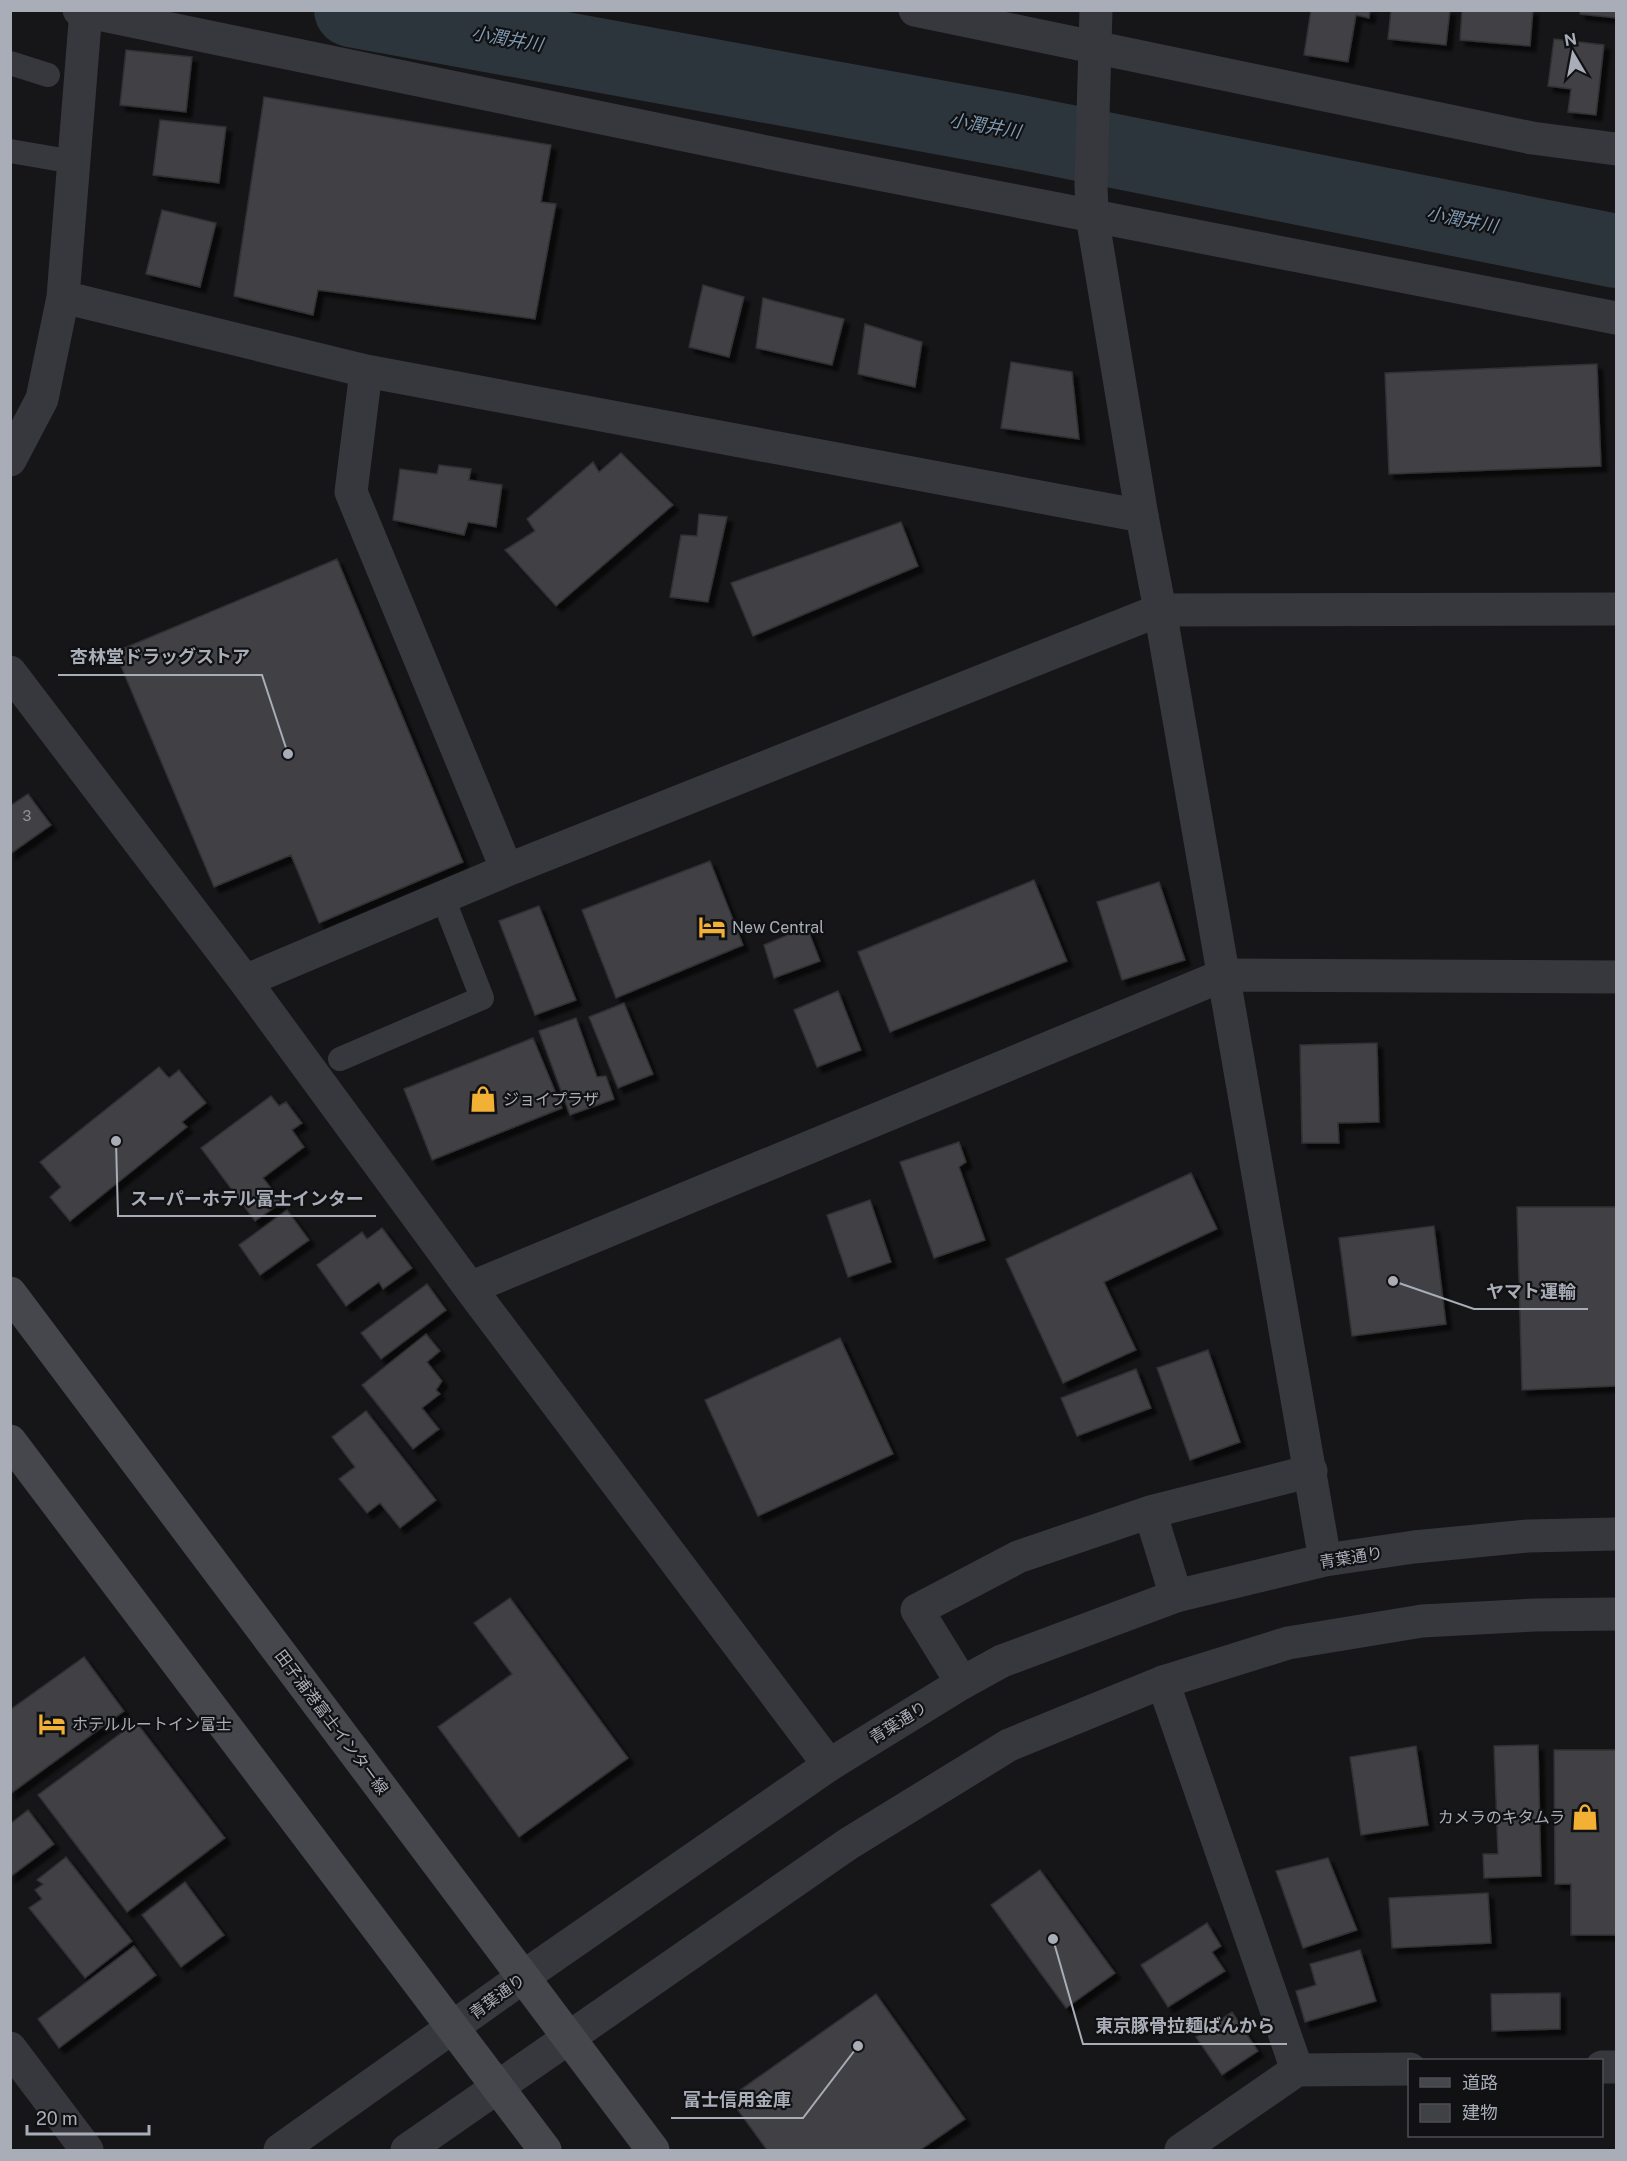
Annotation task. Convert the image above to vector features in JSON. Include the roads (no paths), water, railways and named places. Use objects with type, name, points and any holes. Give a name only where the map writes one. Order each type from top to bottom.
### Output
[{"type":"main road","name":"田子浦港富士インター線","points":[[10,1293],[653,2151]]},
{"type":"main road","points":[[10,1441],[545,2151]]},
{"type":"street","points":[[915,10],[1532,138],[1617,149]]},
{"type":"street","points":[[1096,10],[1092,216],[1142,516],[1325,1560]]},
{"type":"street","points":[[10,460],[42,399],[63,297],[83,11],[786,156],[1617,318]]},
{"type":"street","points":[[63,297],[366,371],[1142,516]]},
{"type":"street","points":[[366,371],[351,492],[507,870]]},
{"type":"street","points":[[244,981],[507,870],[1160,610],[1617,609]]},
{"type":"street","points":[[10,672],[244,981],[470,1288],[829,1765]]},
{"type":"street","points":[[470,1288],[1224,975],[1617,977]]},
{"type":"street","points":[[962,1683],[917,1610],[1018,1557],[1150,1512],[1311,1471]]},
{"type":"street","points":[[1150,1512],[1176,1596]]},
{"type":"street","name":"青葉通り","points":[[280,2151],[523,1977],[829,1765],[1002,1661],[1176,1596],[1325,1560],[1414,1547],[1528,1536],[1617,1534]]},
{"type":"street","points":[[407,2151],[848,1844],[1009,1745],[1163,1682],[1288,1643],[1422,1621],[1535,1615],[1617,1614]]},
{"type":"street","points":[[1163,1682],[1297,2070]]},
{"type":"street","points":[[10,2048],[87,2151]]},
{"type":"street","points":[[1180,2151],[1297,2070],[1408,2069]]},
{"type":"lane","points":[[10,63],[48,75]]},
{"type":"lane","points":[[10,152],[74,162]]},
{"type":"lane","points":[[340,1059],[482,998],[443,898]]},
{"type":"waterway","name":"小潤井川","points":[[351,10],[1014,131],[1616,251]]},
{"type":"place","name":"杏林堂ドラッグストア","points":[[288,754]]},
{"type":"place","name":"New Central","points":[[712,927]]},
{"type":"place","name":"ジョイプラザ","points":[[483,1099]]},
{"type":"place","name":"スーパーホテル富士インター","points":[[116,1141]]},
{"type":"place","name":"ヤマト運輸","points":[[1393,1281]]},
{"type":"place","name":"ホテルルートイン富士","points":[[52,1724]]},
{"type":"place","name":"カメラのキタムラ","points":[[1585,1817]]},
{"type":"place","name":"東京豚骨拉麺ばんから","points":[[1053,1939]]},
{"type":"place","name":"富士信用金庫","points":[[858,2046]]}]
